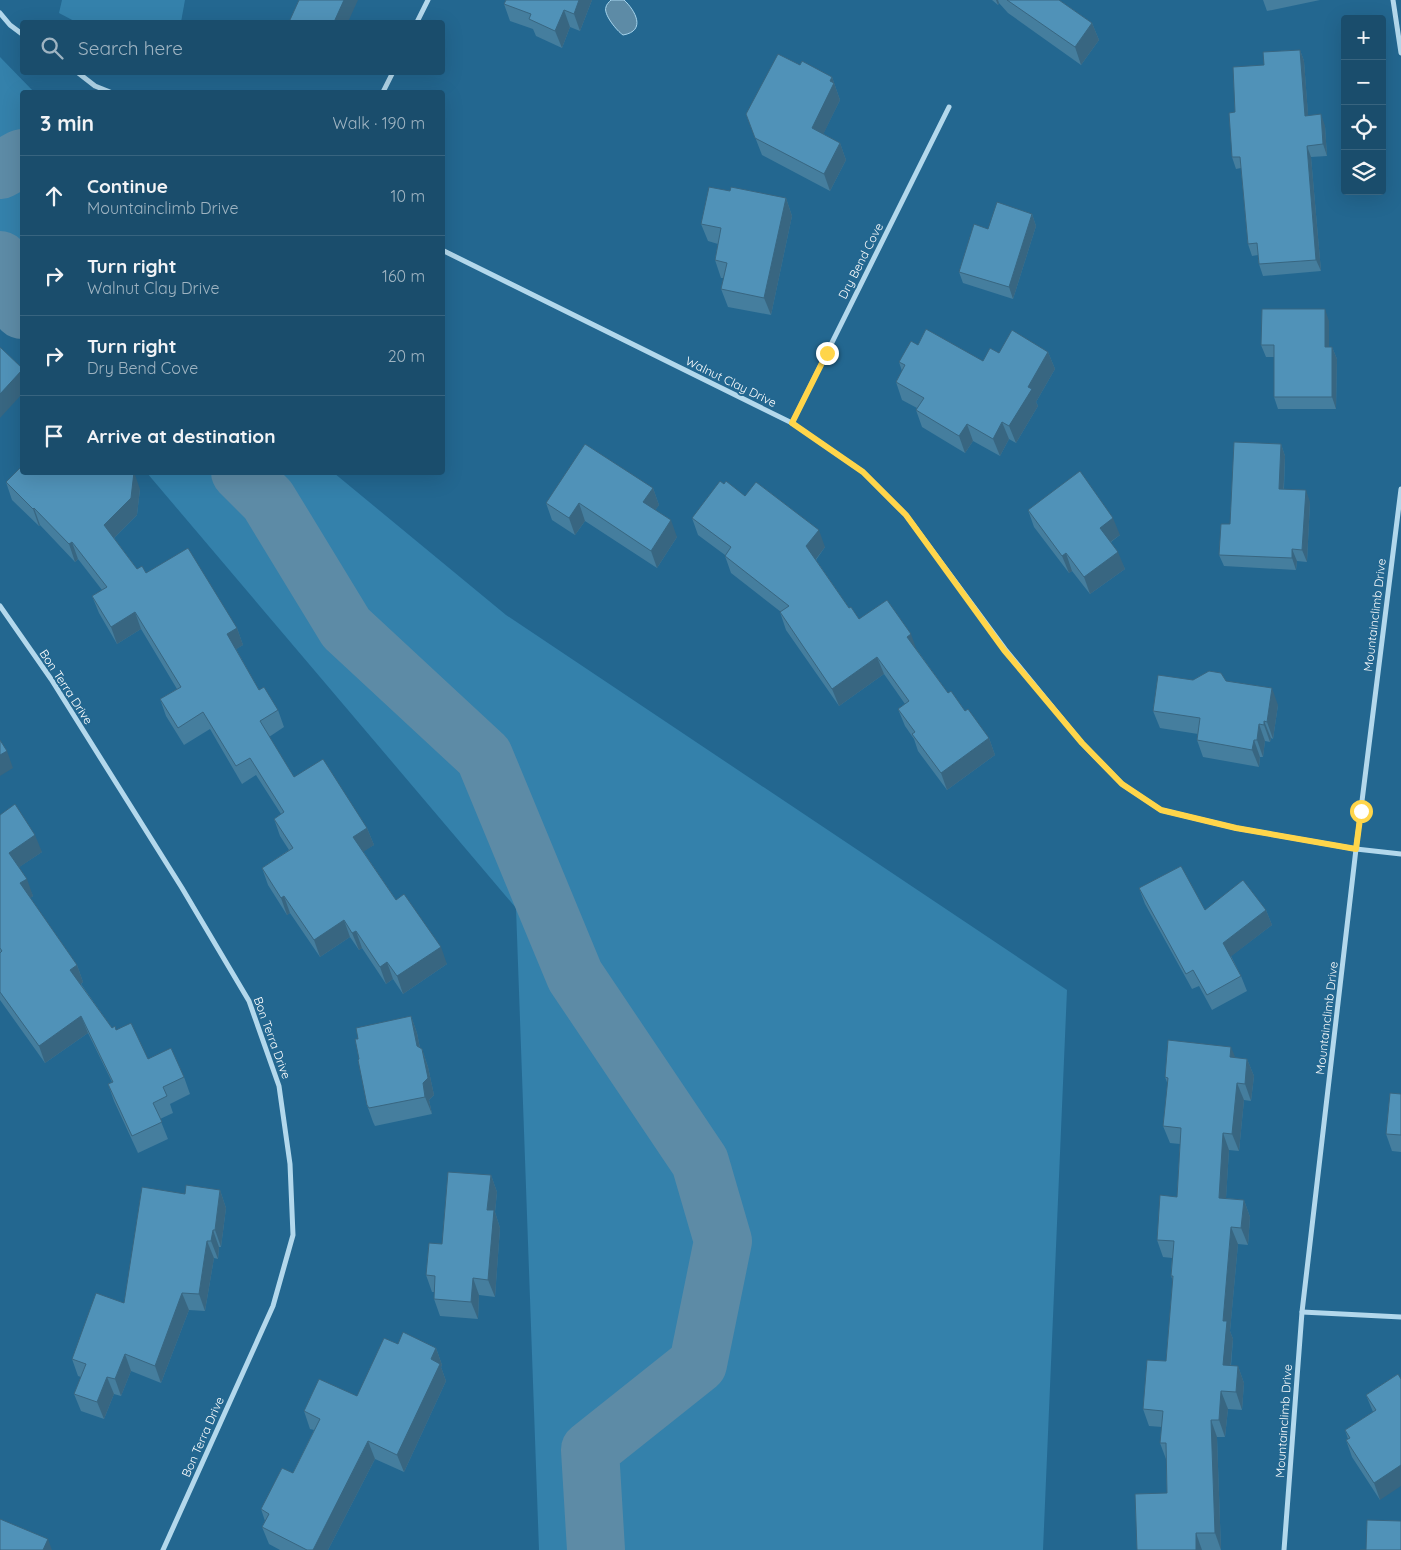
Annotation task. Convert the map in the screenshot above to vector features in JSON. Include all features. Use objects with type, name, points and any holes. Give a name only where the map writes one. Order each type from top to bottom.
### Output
[{"type":"street","points":[[419,20],[428,0]]},
{"type":"street","points":[[1393,0],[1401,53]]},
{"type":"street","points":[[0,13],[10,25],[20,32]]},
{"type":"street","points":[[80,75],[95,86],[105,90]]},
{"type":"street","points":[[384,90],[392,75]]},
{"type":"street","name":"Dry Bend Cove","points":[[792,423],[949,107]]},
{"type":"street","name":"Walnut Clay Drive","points":[[445,251],[792,423],[863,472],[906,515],[1004,650],[1082,743],[1122,784],[1161,810],[1236,828],[1356,849],[1401,854]]},
{"type":"street","name":"Mountainclimb Drive","points":[[1284,1550],[1302,1312],[1356,849],[1401,489]]},
{"type":"street","name":"Bon Terra Drive","points":[[0,606],[66,704],[182,888],[249,1001],[279,1086],[290,1164],[293,1236],[273,1306],[163,1550]]},
{"type":"street","points":[[1302,1312],[1401,1317]]},
{"type":"shaded area","points":[[62,0],[185,0],[181,20],[72,20],[59,13]]},
{"type":"shaded area","points":[[611,0],[624,0],[635,14],[637,25],[630,33],[623,35],[608,18],[606,7]]},
{"type":"shaded area","points":[[0,57],[32,90],[20,90],[20,324],[0,300]]},
{"type":"shaded area","points":[[149,475],[336,475],[506,615],[1067,990],[1043,1550],[539,1550],[516,908]]},
{"type":"building","points":[[299,0],[344,0],[335,20],[290,20]]},
{"type":"building","points":[[506,0],[579,0],[574,14],[564,10],[555,31],[529,19],[531,14],[504,4]]},
{"type":"building","points":[[1007,0],[1059,0],[1092,23],[1075,47]]},
{"type":"building","points":[[1300,50],[1305,116],[1321,114],[1323,144],[1307,146],[1316,260],[1259,264],[1257,243],[1248,244],[1240,157],[1232,157],[1229,113],[1235,112],[1233,67],[1264,65],[1263,52]]},
{"type":"building","points":[[778,54],[800,65],[802,61],[832,77],[830,81],[834,83],[812,128],[840,143],[824,174],[755,138],[746,114]]},
{"type":"building","points":[[709,187],[730,191],[731,187],[786,198],[764,298],[721,289],[727,263],[715,260],[721,228],[701,224]]},
{"type":"building","points":[[997,202],[1032,214],[1009,287],[959,272],[974,224],[988,229]]},
{"type":"building","points":[[1262,309],[1325,309],[1325,347],[1332,347],[1332,397],[1274,397],[1274,345],[1261,345]]},
{"type":"building","points":[[926,329],[983,361],[990,348],[999,353],[1012,330],[1048,352],[1028,387],[1032,389],[1009,426],[1002,422],[993,439],[967,424],[959,436],[916,410],[924,398],[896,382],[905,365],[899,362],[911,341],[918,345]]},
{"type":"building","points":[[0,347],[20,366],[20,372],[0,394]]},
{"type":"building","points":[[1234,442],[1281,444],[1279,489],[1306,490],[1302,550],[1292,549],[1292,558],[1219,555],[1221,524],[1230,524]]},
{"type":"building","points":[[585,444],[653,488],[643,502],[671,520],[651,551],[579,503],[569,518],[546,503]]},
{"type":"building","points":[[20,468],[20,475],[134,475],[131,498],[104,525],[137,569],[142,566],[146,573],[188,548],[237,628],[227,634],[259,690],[264,687],[278,710],[260,721],[294,777],[323,759],[367,828],[353,837],[396,900],[404,894],[441,947],[397,976],[387,962],[380,967],[356,931],[352,933],[344,920],[314,940],[284,896],[281,898],[262,868],[293,848],[274,819],[284,812],[250,758],[236,766],[203,712],[178,728],[160,699],[181,687],[135,612],[111,627],[92,596],[107,587],[72,542],[69,544],[6,482]]},
{"type":"building","points":[[1080,471],[1113,518],[1100,528],[1118,552],[1084,577],[1066,553],[1062,556],[1028,510]]},
{"type":"building","points":[[720,481],[724,484],[726,481],[745,496],[756,482],[819,530],[806,546],[849,608],[851,607],[859,619],[887,600],[911,634],[907,637],[948,693],[951,691],[965,711],[968,709],[989,738],[941,773],[912,734],[915,732],[898,709],[909,701],[877,657],[832,689],[780,612],[789,606],[725,556],[731,547],[692,518]]},
{"type":"building","points":[[1209,671],[1221,673],[1226,681],[1272,688],[1267,722],[1264,721],[1264,725],[1259,724],[1257,740],[1254,740],[1252,750],[1197,740],[1200,718],[1153,711],[1158,675],[1193,680]]},
{"type":"building","points":[[0,740],[7,751],[0,755]]},
{"type":"building","points":[[15,804],[35,835],[9,853],[27,879],[20,883],[77,965],[70,970],[112,1028],[115,1026],[116,1030],[131,1023],[148,1059],[171,1048],[184,1077],[163,1087],[167,1096],[153,1103],[162,1122],[132,1136],[108,1084],[113,1082],[81,1016],[39,1046],[0,992],[0,953],[2,951],[0,948],[0,815]]},
{"type":"building","points":[[1181,866],[1205,910],[1243,880],[1266,910],[1223,943],[1241,976],[1207,995],[1193,970],[1186,974],[1139,888]]},
{"type":"building","points":[[411,1016],[417,1046],[422,1049],[428,1078],[423,1083],[425,1097],[369,1108],[358,1060],[355,1039],[358,1039],[356,1028]]},
{"type":"building","points":[[1168,1040],[1231,1047],[1230,1057],[1247,1059],[1245,1084],[1237,1083],[1232,1134],[1223,1133],[1219,1198],[1244,1200],[1241,1228],[1231,1227],[1223,1321],[1227,1321],[1223,1365],[1238,1366],[1236,1392],[1221,1391],[1219,1420],[1211,1420],[1215,1533],[1196,1533],[1196,1550],[1137,1550],[1135,1494],[1167,1493],[1166,1443],[1160,1443],[1163,1411],[1143,1409],[1147,1360],[1166,1361],[1173,1276],[1171,1276],[1174,1241],[1157,1240],[1160,1195],[1177,1197],[1181,1128],[1163,1126],[1168,1078],[1165,1077]]},
{"type":"building","points":[[1390,1093],[1401,1094],[1401,1135],[1386,1134]]},
{"type":"building","points":[[448,1172],[491,1175],[487,1210],[494,1210],[488,1280],[473,1278],[471,1302],[434,1299],[435,1276],[426,1275],[429,1243],[442,1244]]},
{"type":"building","points":[[186,1185],[220,1190],[215,1230],[213,1230],[211,1241],[207,1241],[199,1294],[182,1293],[155,1366],[125,1354],[115,1379],[107,1377],[97,1402],[74,1394],[86,1364],[72,1359],[96,1293],[124,1303],[142,1187],[185,1194]]},
{"type":"building","points":[[403,1332],[436,1348],[431,1359],[440,1364],[397,1455],[368,1441],[313,1550],[307,1550],[262,1527],[269,1514],[261,1509],[282,1468],[293,1473],[320,1419],[304,1411],[319,1379],[357,1396],[384,1338],[398,1344]]},
{"type":"building","points":[[1398,1374],[1401,1379],[1401,1465],[1374,1483],[1346,1440],[1350,1438],[1345,1430],[1376,1410],[1366,1395]]},
{"type":"building","points":[[0,1519],[48,1539],[43,1550],[0,1550]]},
{"type":"building","points":[[1367,1520],[1401,1521],[1401,1550],[1366,1550]]},
{"type":"waterway","points":[[0,170],[20,159]]},
{"type":"waterway","points":[[0,260],[20,305]]},
{"type":"waterway","points":[[243,475],[268,500],[346,628],[484,756],[575,976],[700,1162],[723,1241],[698,1364],[590,1450],[596,1550]]},
{"type":"route","points":[[827,353],[792,423],[863,472],[906,515],[1004,650],[1082,743],[1122,784],[1161,810],[1236,828],[1356,849],[1361,811]]}]
